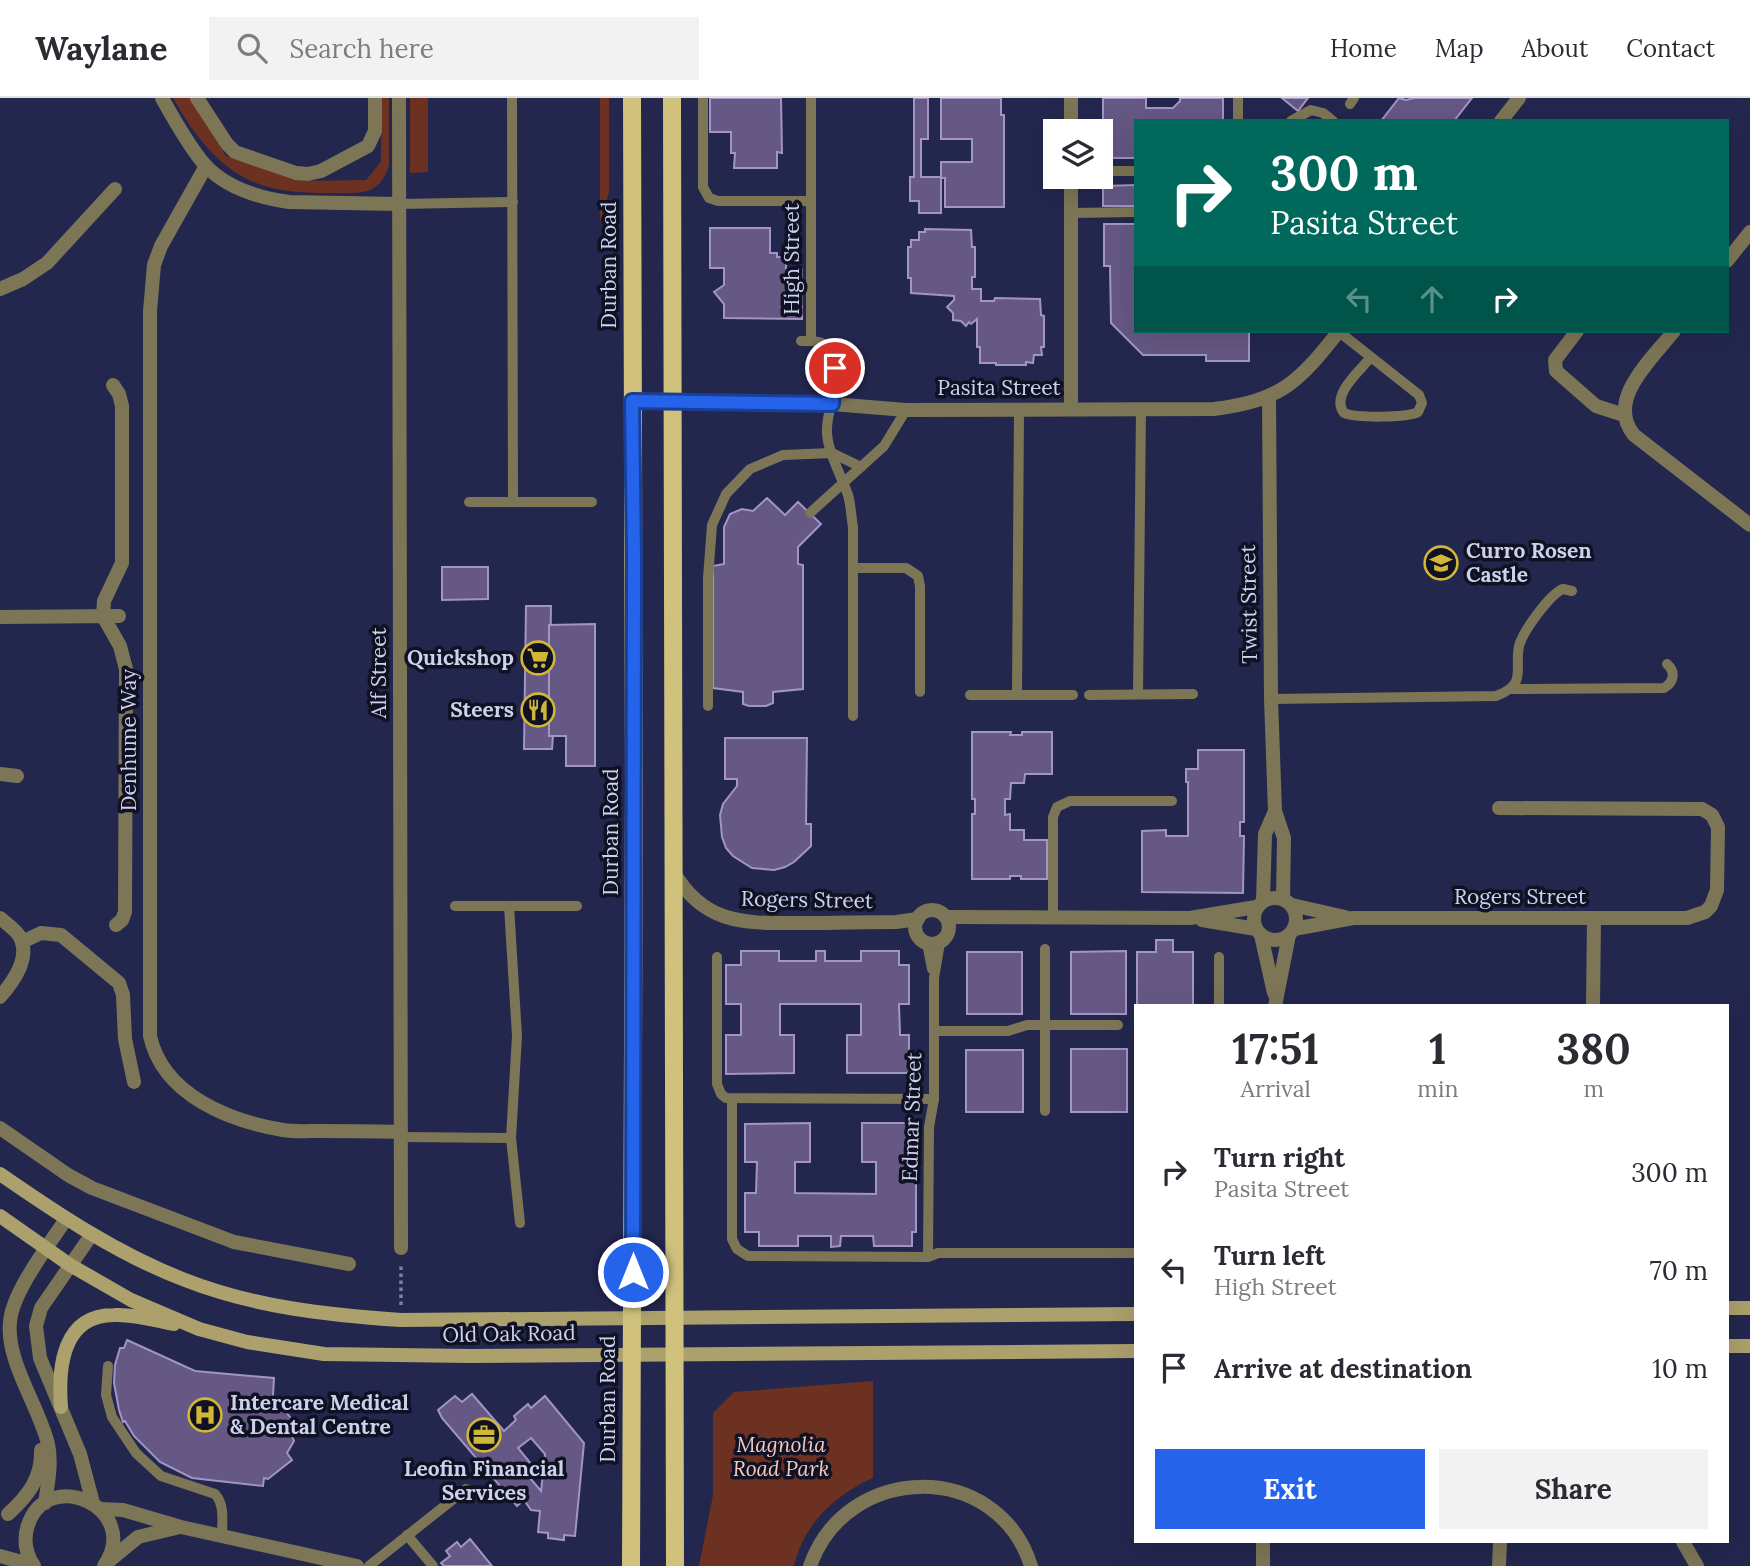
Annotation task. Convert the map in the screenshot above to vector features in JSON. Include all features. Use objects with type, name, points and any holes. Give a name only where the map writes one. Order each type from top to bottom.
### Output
[{"type":"main road","name":"Durban Road","points":[[631,1566],[634,786],[632,98]]},
{"type":"main road","points":[[671,98],[674,402],[675,1566]]},
{"type":"main road","name":"Old Oak Road","points":[[0,1174],[92,1234],[183,1279],[230,1295],[286,1308],[344,1316],[401,1320],[1134,1314]]},
{"type":"main road","name":"Old Oak Road","points":[[0,1216],[70,1265],[131,1300],[199,1329],[247,1342],[324,1354],[381,1356],[1134,1352]]},
{"type":"main road","points":[[1729,1308],[1750,1308]]},
{"type":"main road","points":[[61,1407],[60,1386],[64,1351],[71,1337],[89,1322],[106,1315],[126,1315],[199,1329]]},
{"type":"main road","points":[[1729,1346],[1750,1346]]},
{"type":"street","points":[[162,98],[206,166],[237,187],[271,200],[307,204],[399,204]]},
{"type":"street","points":[[197,98],[226,144],[235,152],[296,173],[309,174],[321,171],[368,146],[375,131],[375,98]]},
{"type":"street","name":"Alf Street","points":[[399,98],[401,1248]]},
{"type":"street","points":[[1071,98],[1071,119]]},
{"type":"street","points":[[1503,119],[1519,98]]},
{"type":"street","name":"Denhume Way","points":[[206,166],[161,246],[154,265],[150,311],[150,1037],[157,1058],[171,1077],[194,1098],[225,1114],[285,1130],[401,1135]]},
{"type":"street","points":[[0,289],[47,263],[116,189]]},
{"type":"street","points":[[1071,189],[1071,409]]},
{"type":"street","points":[[1729,258],[1750,232]]},
{"type":"street","name":"Pasita Street","points":[[632,401],[832,404],[906,410],[1214,408],[1269,397],[1304,373],[1336,333]]},
{"type":"street","points":[[1575,333],[1555,360],[1556,371],[1596,406],[1624,415]]},
{"type":"street","points":[[1672,333],[1629,389],[1625,397],[1624,415],[1634,435],[1750,525]]},
{"type":"street","points":[[113,385],[122,406],[122,563],[104,601],[103,616],[120,646],[126,669],[125,912],[116,925]]},
{"type":"street","name":"Twist Street","points":[[1269,397],[1271,699],[1275,811],[1284,838],[1287,902]]},
{"type":"street","points":[[0,617],[119,616]]},
{"type":"street","points":[[0,774],[17,776]]},
{"type":"street","name":"Rogers Street","points":[[1291,932],[1353,918],[1687,918],[1704,912],[1711,906],[1717,890],[1718,827],[1707,811],[1696,808],[1499,808]]},
{"type":"street","name":"Twist Street","points":[[1260,904],[1265,834],[1275,811]]},
{"type":"street","name":"Rogers Street","points":[[673,870],[680,884],[703,906],[743,923],[896,922],[918,919]]},
{"type":"street","points":[[948,923],[948,934],[934,943],[918,936],[918,919],[923,913],[933,910],[948,923],[993,919],[1190,918],[1260,904],[1272,897],[1287,902],[1296,917],[1275,1002]]},
{"type":"street","name":"Rogers Street","points":[[1287,902],[1353,918]]},
{"type":"street","points":[[1260,904],[1253,918],[1275,1002]]},
{"type":"street","points":[[0,918],[22,942],[18,975],[0,997]]},
{"type":"street","points":[[1190,918],[1258,932],[1278,940],[1291,932]]},
{"type":"street","points":[[1593,1004],[1594,918]]},
{"type":"street","points":[[22,942],[41,933],[61,935],[120,983],[125,1039],[135,1082]]},
{"type":"street","points":[[0,1128],[68,1175],[92,1188],[234,1242],[349,1265]]},
{"type":"street","points":[[34,1565],[26,1548],[25,1538],[30,1519],[41,1506],[50,1457],[42,1422],[13,1348],[10,1322],[17,1297],[66,1219]]},
{"type":"street","points":[[92,1234],[41,1308],[36,1326],[40,1358],[80,1454],[97,1506],[107,1518],[113,1533],[112,1549],[105,1565]]},
{"type":"street","points":[[4,1515],[32,1489],[40,1468],[41,1448],[35,1407]]},
{"type":"street","points":[[810,1566],[824,1535],[849,1510],[880,1494],[914,1488],[949,1491],[982,1502],[1009,1525],[1020,1539],[1031,1566]]},
{"type":"street","points":[[4,1515],[41,1506],[54,1498],[74,1496],[97,1506],[123,1510],[181,1527],[357,1566]]},
{"type":"street","points":[[105,1565],[138,1537],[181,1527]]},
{"type":"street","points":[[1263,1543],[1263,1566]]},
{"type":"street","points":[[1499,1566],[1500,1543]]},
{"type":"street","points":[[1684,1543],[1697,1566]]},
{"type":"street","points":[[0,1556],[34,1565]]},
{"type":"lane","points":[[512,98],[513,502]]},
{"type":"lane","points":[[703,98],[703,187],[709,198],[718,201],[811,201]]},
{"type":"lane","name":"High Street","points":[[810,98],[811,201],[806,341],[825,344],[834,354],[832,404]]},
{"type":"lane","points":[[1238,98],[1238,119]]},
{"type":"lane","points":[[1295,119],[1311,110],[1323,113],[1330,119]]},
{"type":"lane","points":[[1113,172],[1134,171]]},
{"type":"lane","points":[[399,204],[513,202]]},
{"type":"lane","points":[[1071,213],[1134,212]]},
{"type":"lane","points":[[1341,333],[1371,357],[1419,395],[1422,403],[1418,412],[1408,415],[1344,413],[1339,404],[1340,396],[1371,357]]},
{"type":"lane","points":[[832,404],[827,432],[849,498],[853,527],[853,716]]},
{"type":"lane","points":[[1017,695],[1019,409]]},
{"type":"lane","points":[[1138,694],[1141,409]]},
{"type":"lane","points":[[810,513],[890,438],[906,410]]},
{"type":"lane","points":[[708,706],[708,578],[712,525],[720,504],[741,477],[761,463],[795,453],[832,453],[861,467]]},
{"type":"lane","points":[[468,502],[592,502]]},
{"type":"lane","points":[[853,568],[906,568],[918,576],[920,692]]},
{"type":"lane","points":[[1510,689],[1518,678],[1518,651],[1524,634],[1555,593],[1563,589],[1572,591]]},
{"type":"lane","points":[[1271,699],[1489,698],[1510,689],[1664,688],[1673,677],[1667,664]]},
{"type":"lane","points":[[1089,695],[1193,694]]},
{"type":"lane","points":[[970,695],[1073,695]]},
{"type":"lane","points":[[1053,918],[1053,817],[1057,807],[1070,801],[1172,801]]},
{"type":"lane","points":[[455,906],[577,906]]},
{"type":"lane","points":[[509,906],[517,1036],[511,1138],[520,1223]]},
{"type":"lane","name":"Edmar Street","points":[[928,1256],[929,1127],[934,1099],[934,943]]},
{"type":"lane","points":[[1045,949],[1045,1111]]},
{"type":"lane","points":[[717,957],[717,1084],[721,1094],[732,1099],[934,1099]]},
{"type":"lane","points":[[1219,957],[1219,1004]]},
{"type":"lane","points":[[934,1031],[1008,1031],[1027,1025],[1118,1025]]},
{"type":"lane","points":[[732,1099],[732,1234],[734,1244],[742,1253],[754,1256],[1134,1253]]},
{"type":"lane","points":[[401,1135],[511,1138]]},
{"type":"lane","points":[[108,1366],[106,1395],[116,1425],[136,1453],[157,1473],[166,1479],[219,1497],[222,1503],[222,1536]]},
{"type":"lane","points":[[369,1566],[466,1489]]},
{"type":"lane","points":[[407,1535],[433,1566]]},
{"type":"path","points":[[401,1248],[401,1320]]},
{"type":"green space","points":[[173,98],[191,98],[226,156],[303,181],[366,180],[381,162],[381,98],[389,98],[388,169],[377,186],[358,193],[298,192],[259,184],[235,172],[216,157]]},
{"type":"green space","points":[[410,98],[428,98],[428,172],[410,173]]},
{"type":"green space","points":[[600,98],[609,98],[609,192],[600,222]]},
{"type":"green space","name":"Magnolia Road Park","points":[[873,1381],[873,1478],[834,1502],[813,1524],[794,1566],[699,1566],[713,1495],[713,1413],[734,1392]]},
{"type":"building","points":[[710,98],[781,98],[782,153],[777,152],[777,168],[734,168],[735,153],[731,153],[731,132],[710,132]]},
{"type":"building","points":[[914,98],[928,98],[928,139],[921,139],[921,177],[941,177],[941,162],[972,162],[972,139],[941,139],[941,98],[1001,98],[1001,115],[1004,115],[1004,207],[945,207],[945,178],[941,178],[941,213],[919,213],[919,201],[910,201],[910,177],[914,177]]},
{"type":"building","points":[[1103,98],[1146,98],[1146,108],[1173,108],[1180,98],[1223,98],[1223,119],[1134,119],[1134,158],[1113,158],[1113,119],[1103,119]]},
{"type":"building","points":[[1282,98],[1308,98],[1298,111]]},
{"type":"building","points":[[1399,98],[1472,98],[1456,119],[1383,119]]},
{"type":"building","points":[[1134,185],[1134,206],[1103,206],[1103,189]]},
{"type":"building","points":[[1104,224],[1134,224],[1134,333],[1249,333],[1249,361],[1206,361],[1206,355],[1143,355],[1111,323],[1110,266],[1104,266]]},
{"type":"building","points":[[710,228],[770,228],[770,253],[777,253],[777,257],[786,257],[786,269],[802,269],[802,319],[724,318],[724,304],[714,292],[724,285],[724,268],[710,268]]},
{"type":"building","points":[[925,229],[971,230],[972,247],[975,247],[975,277],[972,277],[972,289],[981,289],[981,301],[994,301],[995,298],[1040,299],[1041,315],[1044,316],[1044,347],[1041,347],[1042,355],[1034,355],[1033,363],[980,363],[977,319],[966,326],[961,321],[953,320],[953,313],[947,307],[954,300],[954,296],[911,293],[908,247],[911,247],[911,240],[919,240],[919,232],[925,232]]},
{"type":"building","points":[[767,498],[785,515],[798,502],[821,524],[798,547],[798,564],[803,565],[803,689],[773,692],[773,703],[766,706],[749,706],[743,704],[743,692],[713,688],[713,566],[724,564],[724,527],[730,514],[742,509],[753,511]]},
{"type":"building","points":[[442,567],[488,567],[488,599],[442,600]]},
{"type":"building","points":[[526,606],[551,606],[549,736],[553,736],[552,749],[524,749]]},
{"type":"building","points":[[595,624],[595,766],[566,766],[566,736],[549,736],[549,625]]},
{"type":"building","points":[[972,732],[1011,732],[1010,735],[1022,735],[1022,732],[1052,732],[1052,774],[1025,774],[1024,783],[1011,783],[1010,799],[1005,799],[1005,815],[1010,814],[1010,830],[1024,830],[1024,840],[1047,840],[1047,879],[1021,879],[1021,876],[1010,876],[1010,879],[972,879],[972,814],[975,814],[975,799],[972,799]]},
{"type":"building","points":[[725,738],[807,738],[806,824],[811,824],[811,846],[785,867],[774,870],[752,868],[726,848],[720,815],[723,804],[737,786],[737,779],[725,779]]},
{"type":"building","points":[[1198,750],[1244,750],[1244,822],[1240,822],[1240,836],[1244,836],[1243,893],[1142,892],[1142,831],[1166,830],[1166,836],[1188,836],[1186,769],[1198,769]]},
{"type":"building","points":[[1156,940],[1173,940],[1173,952],[1193,952],[1193,1004],[1137,1004],[1137,952],[1156,952]]},
{"type":"building","points":[[741,951],[779,951],[779,961],[816,961],[816,951],[825,951],[825,961],[861,961],[861,951],[899,951],[899,965],[909,965],[909,1004],[899,1004],[900,1035],[909,1035],[909,1073],[847,1073],[847,1035],[861,1035],[861,1004],[780,1004],[780,1035],[794,1035],[794,1073],[726,1074],[726,1035],[741,1035],[741,1004],[726,1004],[726,965],[741,965]]},
{"type":"building","points":[[1126,951],[1126,1014],[1071,1014],[1071,952]]},
{"type":"building","points":[[967,952],[1022,952],[1022,1014],[967,1014]]},
{"type":"building","points":[[1071,1049],[1127,1049],[1127,1112],[1071,1112]]},
{"type":"building","points":[[966,1050],[1023,1050],[1023,1112],[966,1112]]},
{"type":"building","points":[[810,1123],[810,1162],[795,1162],[795,1193],[876,1194],[876,1162],[862,1162],[862,1123],[916,1123],[916,1232],[912,1232],[912,1246],[874,1246],[873,1236],[841,1236],[840,1246],[831,1247],[831,1236],[798,1236],[798,1246],[759,1246],[759,1232],[745,1232],[745,1193],[756,1193],[757,1162],[745,1162],[745,1124]]},
{"type":"building","name":"Intercare Medical & Dental Centre","points":[[127,1340],[195,1371],[274,1378],[273,1396],[295,1423],[289,1428],[294,1441],[287,1453],[292,1460],[268,1479],[264,1478],[263,1486],[192,1478],[160,1462],[134,1436],[125,1421],[123,1422],[119,1410],[114,1383],[115,1365],[120,1348],[124,1348]]},
{"type":"building","points":[[472,1394],[504,1431],[516,1420],[514,1416],[528,1404],[531,1408],[545,1396],[584,1443],[575,1536],[564,1535],[564,1540],[548,1538],[548,1533],[538,1532],[540,1511],[531,1510],[524,1500],[517,1506],[442,1418],[438,1410],[455,1396],[462,1402]],"holes":[[[531,1438],[545,1454],[541,1491],[524,1471],[532,1465],[518,1448]]]},
{"type":"building","points":[[470,1539],[492,1566],[444,1566],[441,1563],[450,1556],[446,1551],[457,1542],[461,1547]]},
{"type":"place","name":"Curro Rosen Castle","points":[[1441,563]]},
{"type":"place","name":"Quickshop","points":[[538,658]]},
{"type":"place","name":"Steers","points":[[538,710]]},
{"type":"place","name":"Intercare Medical & Dental Centre","points":[[205,1415]]},
{"type":"place","name":"Leofin Financial Services","points":[[484,1435]]},
{"type":"route","points":[[633,1272],[632,401],[832,404],[835,368]]}]
